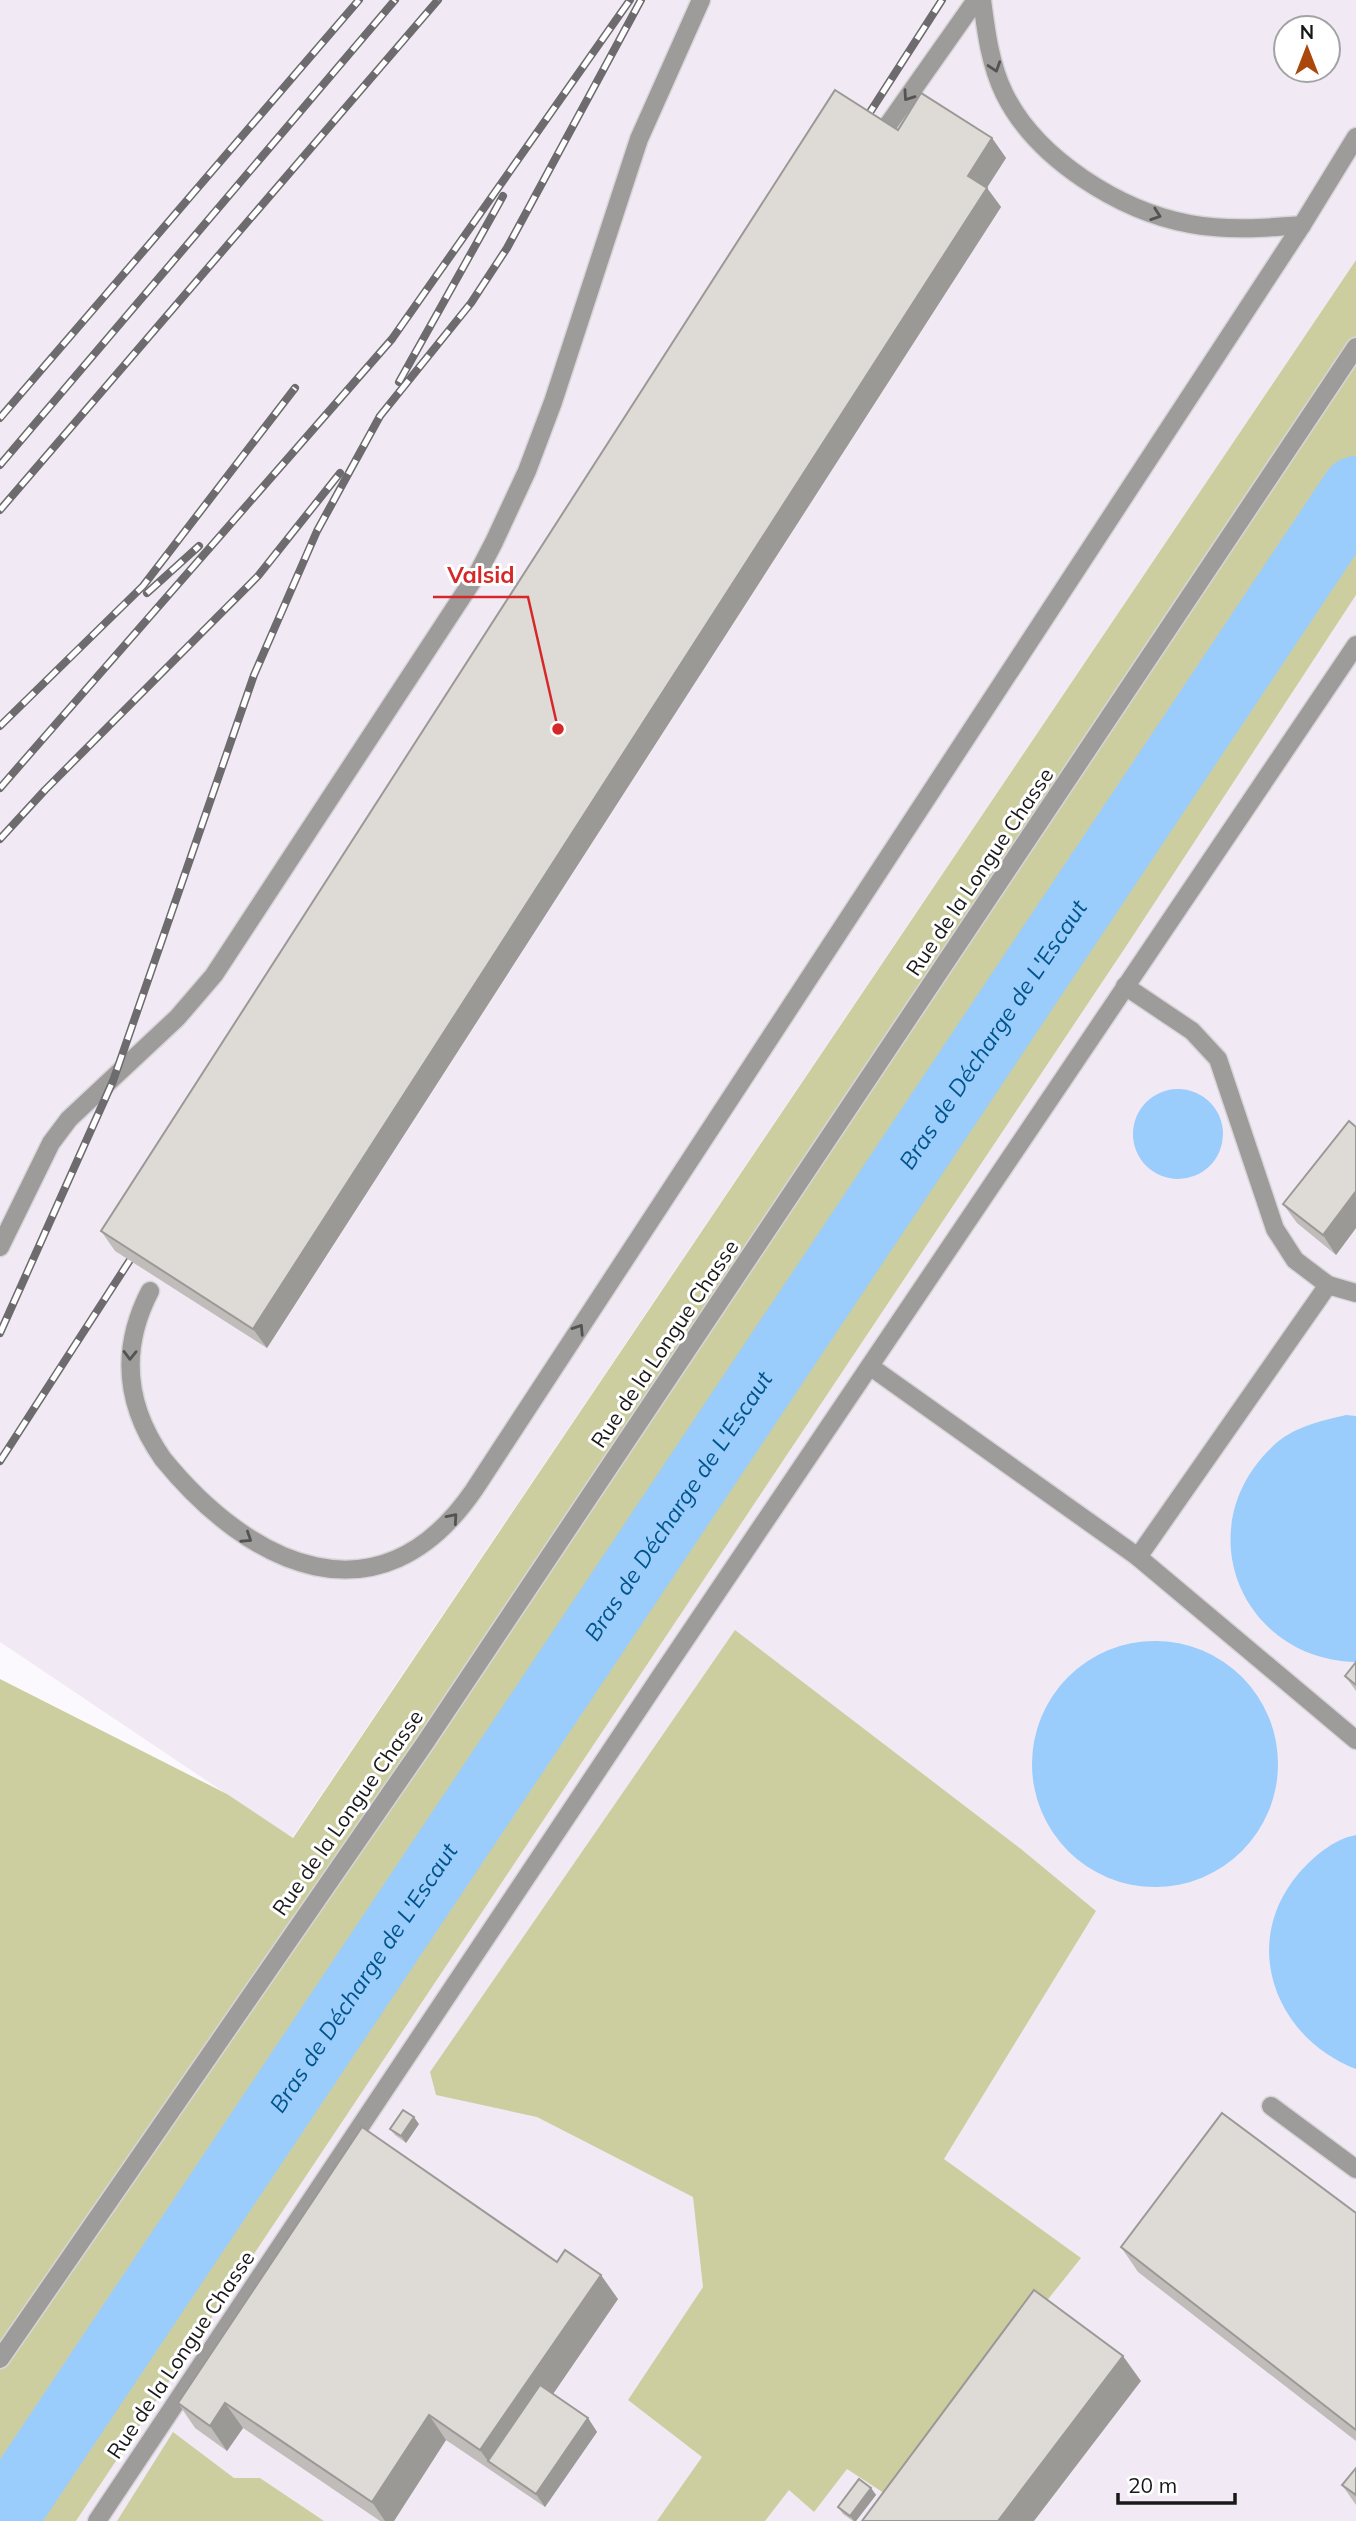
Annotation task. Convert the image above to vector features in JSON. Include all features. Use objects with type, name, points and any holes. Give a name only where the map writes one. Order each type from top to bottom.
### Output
[{"type":"street","points":[[0,1247],[51,1143],[69,1119],[177,1018],[214,975],[479,571],[527,471],[553,402],[639,139],[701,0]]},
{"type":"street","points":[[883,132],[976,0]]},
{"type":"street","points":[[982,0],[988,46],[1004,93],[1030,133],[1072,171],[1142,210],[1172,220],[1218,227],[1302,225]]},
{"type":"street","points":[[150,1291],[137,1318],[130,1343],[132,1386],[137,1408],[153,1445],[163,1459],[234,1530],[292,1561],[336,1569],[379,1565],[401,1557],[437,1536],[474,1490],[1181,414],[1356,137]]},
{"type":"street","name":"Rue de la Longue Chasse","points":[[0,2358],[425,1743],[1356,347]]},
{"type":"street","name":"Rue de la Longue Chasse","points":[[97,2521],[660,1677],[1356,645]]},
{"type":"street","points":[[1125,986],[1192,1031],[1218,1059],[1275,1228],[1295,1260],[1328,1284],[1356,1293]]},
{"type":"street","points":[[1138,1557],[1328,1284]]},
{"type":"street","points":[[871,1367],[1138,1557],[1356,1740]]},
{"type":"street","points":[[1271,2106],[1356,2169]]},
{"type":"shaded area","points":[[0,0],[1356,0],[1356,260],[292,1838],[0,1642]]},
{"type":"shaded area","points":[[1356,595],[1356,2521],[76,2521],[1127,945]]},
{"type":"green space","points":[[1356,260],[1356,595],[1127,945],[76,2521],[0,2521],[0,1679],[227,1794],[293,1838]]},
{"type":"green space","points":[[735,1630],[1021,1849],[1096,1911],[944,2159],[1081,2258],[890,2497],[847,2469],[814,2512],[789,2490],[765,2521],[657,2521],[702,2457],[628,2400],[703,2287],[693,2197],[537,2117],[436,2095],[430,2072]]},
{"type":"green space","points":[[173,2432],[234,2478],[260,2478],[324,2521],[117,2521]]},
{"type":"water","points":[[1178,1089],[1195,1092],[1210,1102],[1220,1117],[1223,1134],[1220,1151],[1210,1166],[1195,1176],[1178,1179],[1161,1176],[1146,1166],[1136,1151],[1133,1134],[1136,1117],[1146,1102],[1161,1092]]},
{"type":"water","points":[[1346,1415],[1356,1416],[1356,1662],[1316,1655],[1282,1638],[1256,1614],[1239,1583],[1231,1549],[1233,1514],[1247,1478],[1273,1446],[1298,1429]]},
{"type":"water","points":[[1167,1641],[1191,1646],[1213,1655],[1242,1677],[1258,1695],[1269,1717],[1276,1740],[1276,1788],[1269,1811],[1258,1833],[1242,1851],[1224,1867],[1191,1882],[1167,1887],[1143,1887],[1119,1882],[1086,1867],[1052,1833],[1034,1788],[1032,1752],[1037,1728],[1052,1695],[1086,1661],[1131,1643]]},
{"type":"water","points":[[1356,1835],[1356,2069],[1328,2055],[1304,2035],[1287,2012],[1275,1986],[1269,1958],[1271,1929],[1281,1900],[1299,1873],[1325,1849]]},
{"type":"building","points":[[835,90],[898,130],[921,93],[992,138],[968,176],[987,188],[253,1329],[101,1231]]},
{"type":"building","points":[[1349,1121],[1356,1127],[1356,1191],[1323,1235],[1283,1204]]},
{"type":"building","points":[[1356,1662],[1356,1685],[1345,1676]]},
{"type":"building","points":[[403,2110],[414,2117],[401,2136],[390,2129]]},
{"type":"building","points":[[1222,2113],[1356,2213],[1356,2430],[1121,2247]]},
{"type":"building","points":[[362,2127],[557,2262],[565,2250],[601,2275],[480,2450],[429,2415],[372,2502],[225,2403],[210,2426],[178,2403]]},
{"type":"building","points":[[1034,2290],[1123,2356],[998,2521],[862,2521]]},
{"type":"building","points":[[540,2385],[588,2418],[536,2494],[488,2461]]},
{"type":"building","points":[[1356,2468],[1356,2495],[1342,2485]]},
{"type":"building","points":[[859,2479],[871,2488],[850,2516],[838,2507]]},
{"type":"waterway","name":"Bras de Décharge de L'Escaut","points":[[1,2521],[1356,491]]},
{"type":"railway","points":[[0,418],[359,0]]},
{"type":"railway","points":[[0,465],[395,0]]},
{"type":"railway","points":[[0,510],[438,0]]},
{"type":"railway","points":[[0,788],[392,339],[630,0]]},
{"type":"railway","points":[[0,1333],[113,1081],[254,675],[317,531],[380,416],[471,303],[507,248],[641,0]]},
{"type":"railway","points":[[865,120],[942,0]]},
{"type":"railway","points":[[399,382],[503,196]]},
{"type":"railway","points":[[0,726],[143,586],[295,388]]},
{"type":"railway","points":[[0,839],[45,790],[258,576],[340,473]]},
{"type":"railway","points":[[147,593],[199,546]]},
{"type":"railway","points":[[0,1461],[130,1260]]},
{"type":"place","name":"Valsid","points":[[558,729]]}]
